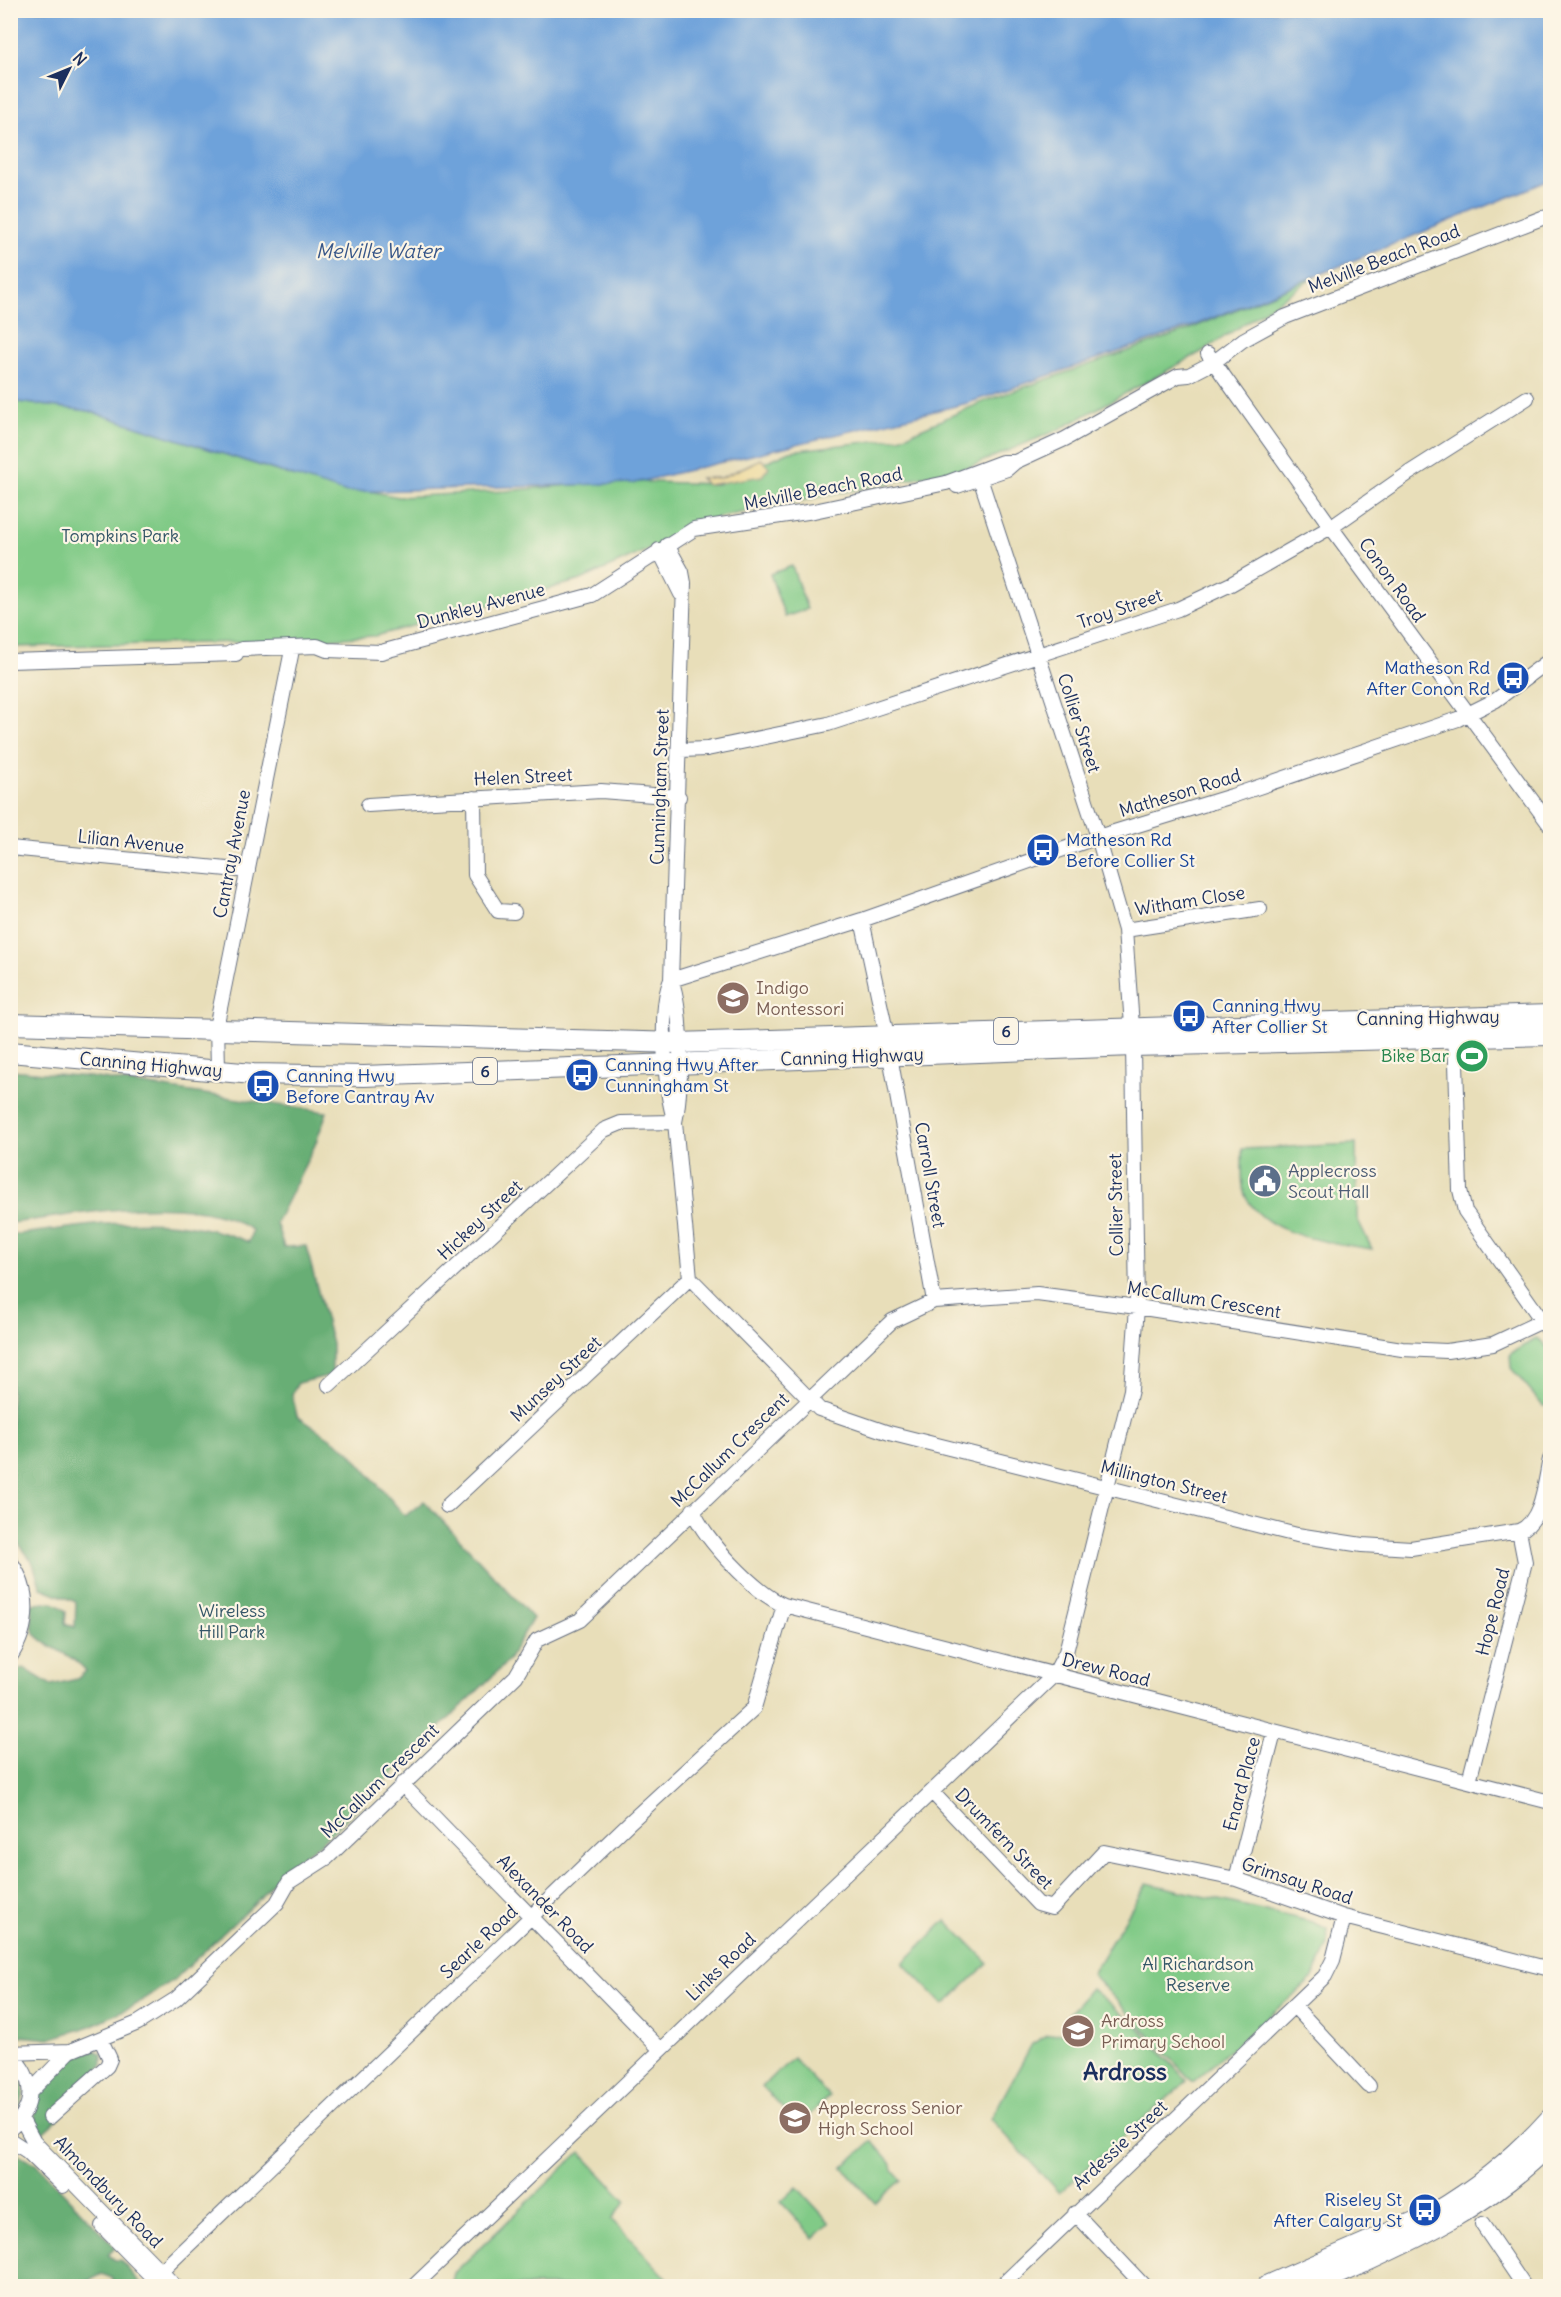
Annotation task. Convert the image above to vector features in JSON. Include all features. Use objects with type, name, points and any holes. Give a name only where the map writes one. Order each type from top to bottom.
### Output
[{"type":"highway","name":"Canning Highway","points":[[10,1052],[305,1077],[352,1076],[890,1056],[1132,1036],[1455,1017],[1551,1015]]},
{"type":"highway","name":"Canning Highway","points":[[10,1024],[672,1043],[887,1036],[1455,1037],[1551,1035]]},
{"type":"highway","points":[[1267,2286],[1435,2213],[1471,2210],[1503,2166],[1551,2118]]},
{"type":"highway","points":[[1312,2286],[1471,2210],[1510,2181],[1551,2144]]},
{"type":"street","name":"Melville Beach Road","points":[[665,551],[694,529],[814,511],[979,475],[1002,462],[1015,462],[1065,439],[1179,376],[1187,366],[1211,358],[1227,343],[1243,340],[1285,317],[1548,215]]},
{"type":"street","name":"Conon Road","points":[[1211,358],[1331,527],[1551,825]]},
{"type":"street","name":"Troy Street","points":[[681,750],[707,749],[828,724],[1037,656],[1209,596],[1331,527],[1409,472],[1527,398]]},
{"type":"street","name":"Collier Street","points":[[979,475],[1098,837],[1125,930],[1132,1036],[1137,1307],[1131,1390],[1109,1487],[1066,1652],[1054,1676]]},
{"type":"street","name":"Dunkley Avenue","points":[[10,661],[230,653],[242,649],[290,651],[317,646],[327,650],[381,652],[592,595],[636,567],[645,566],[665,551]]},
{"type":"street","name":"Cunningham Street","points":[[665,551],[682,596],[679,797],[671,980],[665,992],[672,1043],[672,1064],[679,1103],[675,1122],[690,1278]]},
{"type":"street","name":"Cantray Avenue","points":[[218,1070],[218,1030],[290,651]]},
{"type":"street","name":"Matheson Road","points":[[671,980],[862,920],[1098,837],[1404,739],[1469,714],[1496,700],[1551,660]]},
{"type":"street","name":"Helen Street","points":[[368,805],[601,791],[679,797]]},
{"type":"street","points":[[474,798],[475,875],[498,911],[514,912]]},
{"type":"street","name":"Lilian Avenue","points":[[10,848],[248,871]]},
{"type":"street","name":"Witham Close","points":[[1125,930],[1260,909]]},
{"type":"street","points":[[862,920],[887,1036]]},
{"type":"street","points":[[1455,1017],[1460,1190],[1464,1211],[1546,1326]]},
{"type":"street","name":"Carroll Street","points":[[890,1056],[934,1301]]},
{"type":"street","name":"Hickey Street","points":[[328,1385],[604,1130],[621,1123],[675,1122]]},
{"type":"street","points":[[690,1278],[810,1399]]},
{"type":"street","name":"Munsey Street","points":[[447,1506],[690,1278]]},
{"type":"street","name":"McCallum Crescent","points":[[10,2054],[70,2050],[101,2040],[149,2017],[188,1989],[277,1903],[289,1882],[328,1857],[516,1676],[537,1641],[580,1620],[892,1321],[934,1301],[1036,1294],[1137,1307],[1402,1349],[1447,1351],[1493,1344],[1546,1326]]},
{"type":"street","name":"Millington Street","points":[[810,1399],[819,1410],[845,1420],[1297,1535],[1362,1545],[1411,1548],[1519,1531]]},
{"type":"street","points":[[1519,1531],[1527,1526],[1535,1516],[1551,1459]]},
{"type":"street","name":"Drew Road","points":[[693,1510],[699,1526],[761,1593],[784,1605],[1551,1802]]},
{"type":"street","name":"Hope Road","points":[[1469,1781],[1525,1562],[1519,1531]]},
{"type":"street","points":[[10,1561],[21,1577],[26,1593],[25,1622],[10,1657]]},
{"type":"street","name":"Searle Road","points":[[158,2279],[630,1822],[754,1708],[784,1605]]},
{"type":"street","name":"Links Road","points":[[414,2286],[1054,1676]]},
{"type":"street","name":"Enard Place","points":[[1236,1879],[1274,1732]]},
{"type":"street","name":"Alexander Road","points":[[402,1784],[660,2050]]},
{"type":"street","name":"Drumfern Street","points":[[932,1792],[1038,1904],[1052,1908]]},
{"type":"street","name":"Grimsay Road","points":[[1052,1908],[1104,1852],[1236,1879],[1344,1917],[1551,1969]]},
{"type":"street","name":"Ardessie Street","points":[[1001,2286],[1294,2006],[1329,1969],[1344,1917]]},
{"type":"street","points":[[1294,2006],[1369,2086]]},
{"type":"street","points":[[50,2117],[107,2066],[110,2059],[101,2040]]},
{"type":"street","name":"McCallum Crescent","points":[[30,2092],[70,2050]]},
{"type":"street","points":[[10,2054],[28,2077],[30,2092],[21,2118],[10,2129]]},
{"type":"street","name":"Almondbury Road","points":[[21,2118],[34,2142],[158,2279]]},
{"type":"street","name":"Almondbury Road","points":[[10,2140],[27,2151],[158,2279],[175,2286]]},
{"type":"street","points":[[1471,2210],[1524,2286]]},
{"type":"street","points":[[1075,2213],[1144,2286]]},
{"type":"green space","name":"Tompkins Park","points":[[1316,276],[1203,351],[1060,429],[969,467],[720,517],[581,580],[375,636],[293,641],[11,647],[10,401],[89,411],[292,476],[399,497],[506,491],[616,481],[718,484],[790,451],[900,438],[985,401],[1188,330]]},
{"type":"green space","points":[[792,566],[807,609],[785,617],[770,574]]},
{"type":"green space","name":"Wireless Hill Park","points":[[11,1070],[89,1077],[327,1112],[315,1145],[276,1223],[284,1247],[306,1246],[332,1344],[332,1375],[298,1383],[292,1394],[297,1416],[348,1450],[405,1516],[424,1501],[533,1618],[507,1662],[340,1825],[318,1845],[284,1868],[259,1899],[175,1979],[137,2004],[91,2026],[49,2039],[11,2035],[11,1671],[24,1668],[51,1685],[77,1679],[86,1671],[74,1660],[42,1640],[33,1630],[31,1605],[45,1602],[58,1605],[66,1611],[65,1624],[75,1627],[76,1602],[41,1588],[32,1561],[11,1534],[11,1235],[102,1224],[160,1222],[189,1225],[249,1242],[252,1230],[227,1217],[176,1208],[119,1209],[11,1223]]},
{"type":"green space","points":[[1356,1144],[1357,1218],[1372,1249],[1301,1236],[1283,1229],[1268,1221],[1245,1195],[1242,1179],[1242,1149]]},
{"type":"green space","points":[[1536,1338],[1548,1349],[1551,1358],[1550,1405],[1543,1406],[1511,1368],[1510,1354]]},
{"type":"green space","name":"Al Richardson Reserve","points":[[1147,1883],[1313,1922],[1327,1929],[1328,1944],[1313,1978],[1193,2082],[1092,1974]]},
{"type":"green space","points":[[946,1920],[988,1963],[944,2005],[903,1963]]},
{"type":"green space","points":[[1091,1988],[1138,2027],[1187,2081],[1059,2193],[991,2119],[1032,2044],[1047,2035],[1067,2032],[1067,2016]]},
{"type":"green space","points":[[94,2050],[102,2054],[102,2065],[57,2120],[39,2136],[35,2121],[36,2106],[46,2081],[67,2062]]},
{"type":"green space","points":[[793,2058],[829,2096],[799,2125],[762,2087]]},
{"type":"green space","points":[[10,2062],[20,2078],[24,2092],[20,2106],[10,2122]]},
{"type":"green space","points":[[872,2141],[892,2164],[893,2171],[901,2180],[875,2203],[843,2167]]},
{"type":"green space","points":[[10,2149],[37,2165],[115,2247],[108,2254],[115,2260],[120,2260],[143,2286],[117,2286],[112,2278],[102,2274],[79,2286],[11,2286]]},
{"type":"green space","points":[[580,2152],[626,2201],[612,2219],[674,2286],[451,2286],[454,2273]]},
{"type":"green space","points":[[797,2187],[830,2223],[814,2238],[781,2202]]},
{"type":"sand","points":[[761,459],[769,467],[762,476],[707,485],[700,478],[721,478]]},
{"type":"water","name":"Melville Water","points":[[11,10],[1550,11],[1550,180],[1193,326],[968,403],[635,483],[344,492],[89,411],[11,401]]},
{"type":"place","name":"Matheson Rd After Conon Rd","points":[[1513,678]]},
{"type":"place","name":"Matheson Rd Before Collier St","points":[[1043,850]]},
{"type":"place","name":"Indigo Montessori","points":[[733,998]]},
{"type":"place","name":"Canning Hwy After Collier St","points":[[1189,1016]]},
{"type":"place","name":"Bike Bar","points":[[1472,1056]]},
{"type":"place","name":"Canning Hwy After Cunningham St","points":[[582,1075]]},
{"type":"place","name":"Canning Hwy Before Cantray Av","points":[[263,1086]]},
{"type":"place","name":"Applecross Scout Hall","points":[[1265,1181]]},
{"type":"place","name":"Ardross Primary School","points":[[1078,2031]]},
{"type":"place","name":"Applecross Senior High School","points":[[795,2118]]},
{"type":"place","name":"Riseley St After Calgary St","points":[[1425,2210]]},
{"type":"district","name":"Ardross","points":[[1125,2072]]}]
